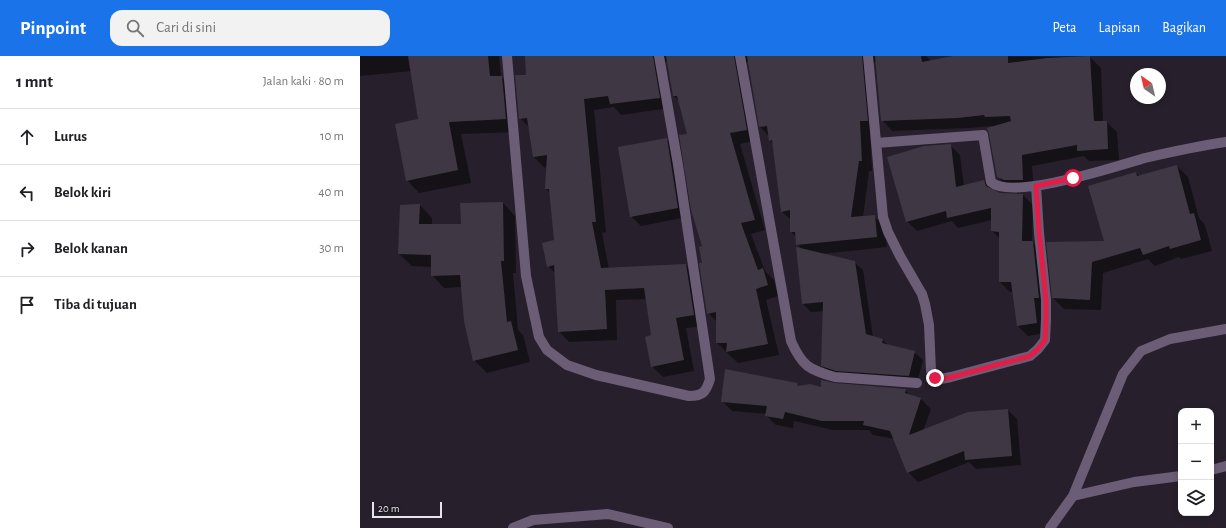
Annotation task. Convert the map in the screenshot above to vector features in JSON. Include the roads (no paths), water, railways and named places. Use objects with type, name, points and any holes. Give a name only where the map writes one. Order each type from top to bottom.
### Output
[{"type":"street","points":[[507,56],[526,276],[538,337],[547,350],[567,365],[596,375],[689,396],[698,396],[706,390],[710,379],[678,165],[659,56]]},
{"type":"street","points":[[740,56],[790,341],[796,353],[806,366],[822,374],[835,377],[916,383]]},
{"type":"street","points":[[868,56],[883,216],[888,232],[922,294],[929,325],[931,371],[935,378],[941,379],[952,377],[1030,356],[1045,340],[1046,300],[1036,186]]},
{"type":"street","points":[[876,143],[983,135],[991,182],[999,187],[1036,186],[1073,178],[1147,158],[1226,142]]},
{"type":"street","points":[[1051,528],[1073,496],[1123,374],[1141,351],[1170,339],[1226,329]]},
{"type":"street","points":[[1214,469],[1226,466]]},
{"type":"street","points":[[1073,496],[1134,482],[1178,476]]},
{"type":"street","points":[[513,528],[534,520],[608,514],[668,528]]}]
